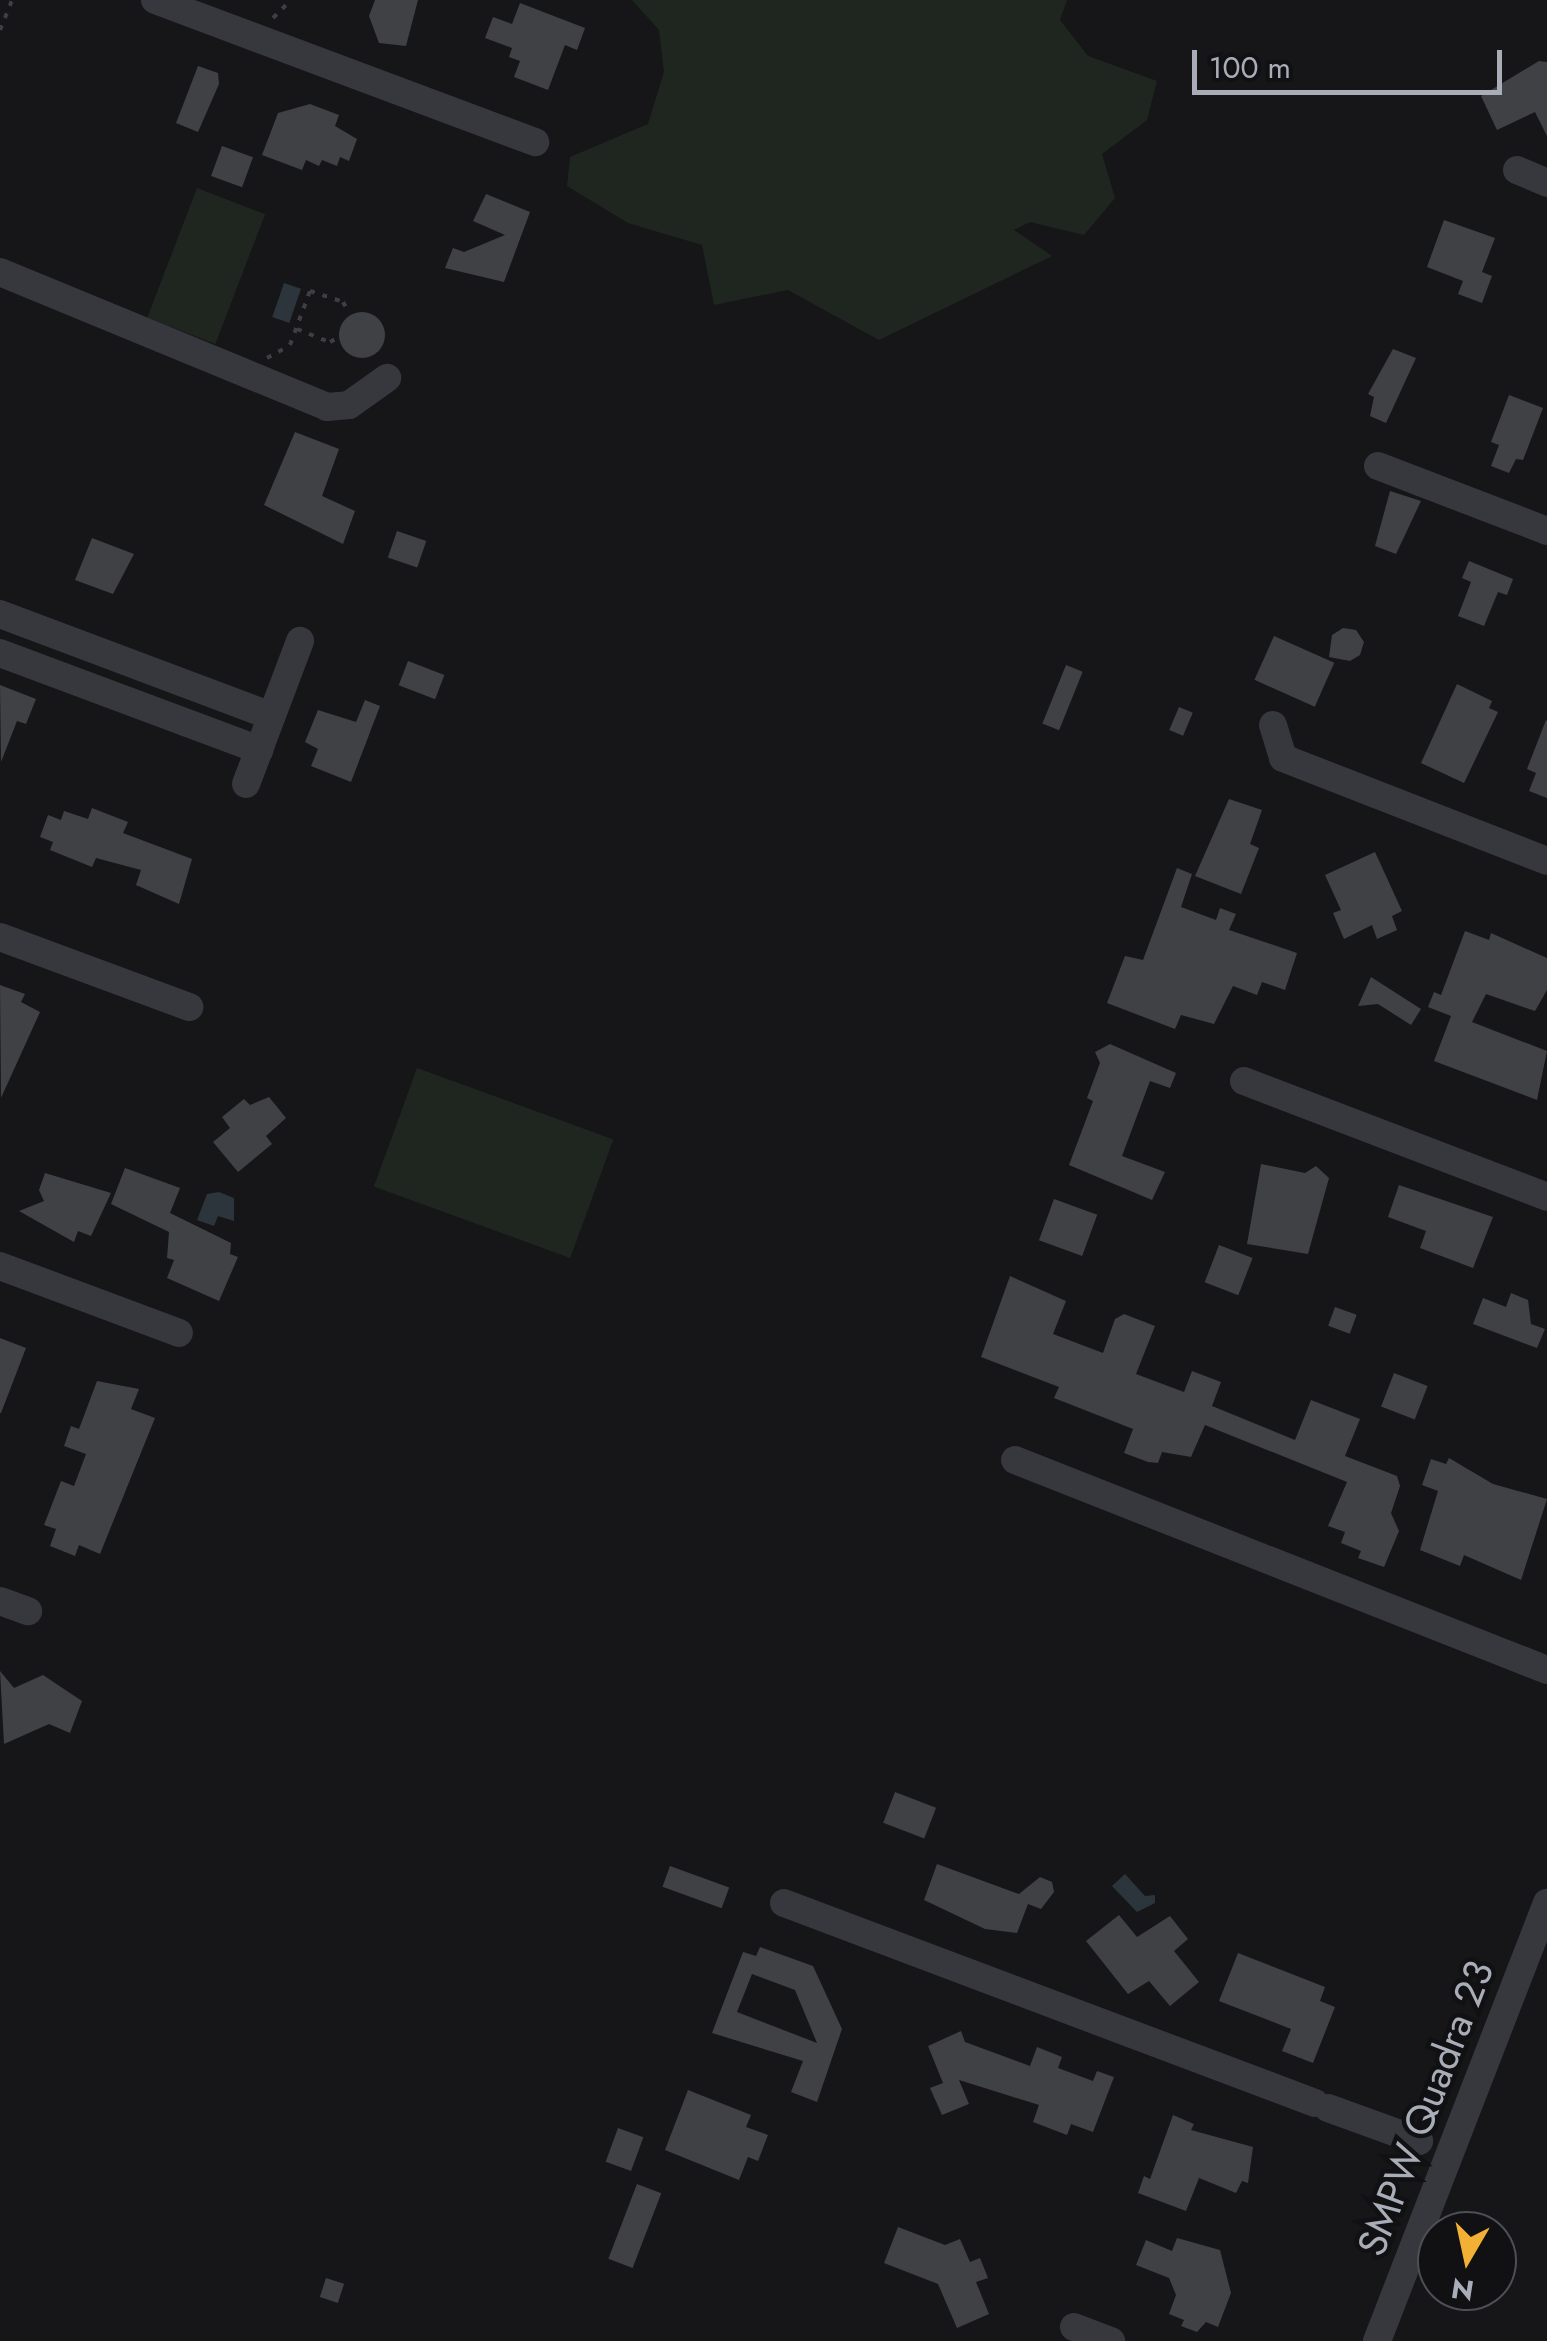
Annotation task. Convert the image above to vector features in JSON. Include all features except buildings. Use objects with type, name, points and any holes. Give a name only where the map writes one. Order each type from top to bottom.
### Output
[{"type":"street","points":[[154,0],[536,142]]},
{"type":"street","points":[[1518,170],[1547,183]]},
{"type":"street","points":[[0,272],[327,406],[349,405],[387,378]]},
{"type":"street","points":[[1378,466],[1547,531]]},
{"type":"street","points":[[0,614],[272,716]]},
{"type":"street","points":[[58,674],[72,640]]},
{"type":"street","points":[[246,784],[300,641]]},
{"type":"street","points":[[0,653],[259,750]]},
{"type":"street","points":[[1273,726],[1283,758],[1547,862]]},
{"type":"street","points":[[0,938],[189,1007]]},
{"type":"street","points":[[1244,1081],[1547,1197]]},
{"type":"street","points":[[0,1266],[179,1332]]},
{"type":"street","points":[[1014,1460],[1547,1670]]},
{"type":"street","points":[[0,1601],[28,1611]]},
{"type":"street","points":[[784,1902],[1419,2141]]},
{"type":"street","name":"SMPW Quadra 23","points":[[1377,2341],[1547,1903]]},
{"type":"street","points":[[1440,2178],[1419,2156],[1419,2141],[1433,2128],[1460,2124]]},
{"type":"street","points":[[1074,2327],[1110,2341]]},
{"type":"path","points":[[0,30],[12,0]]},
{"type":"path","points":[[241,373],[290,346],[310,290],[343,302],[348,312]]},
{"type":"path","points":[[296,329],[330,342],[339,338]]},
{"type":"shaded area","points":[[632,0],[1067,0],[1060,20],[1088,56],[1157,81],[1147,120],[1102,154],[1115,198],[1084,235],[1030,222],[1014,230],[1052,256],[879,340],[788,290],[714,305],[702,245],[628,223],[567,186],[570,157],[648,124],[664,72],[659,30]]},
{"type":"shaded area","points":[[197,188],[265,214],[215,344],[147,318]]},
{"type":"shaded area","points":[[284,283],[301,289],[289,323],[272,317]]},
{"type":"shaded area","points":[[417,1068],[613,1139],[570,1258],[374,1186]]},
{"type":"shaded area","points":[[219,1192],[234,1198],[234,1221],[218,1216],[214,1226],[197,1220],[207,1194]]},
{"type":"shaded area","points":[[1125,1874],[1145,1896],[1155,1895],[1155,1903],[1137,1912],[1112,1886]]}]
